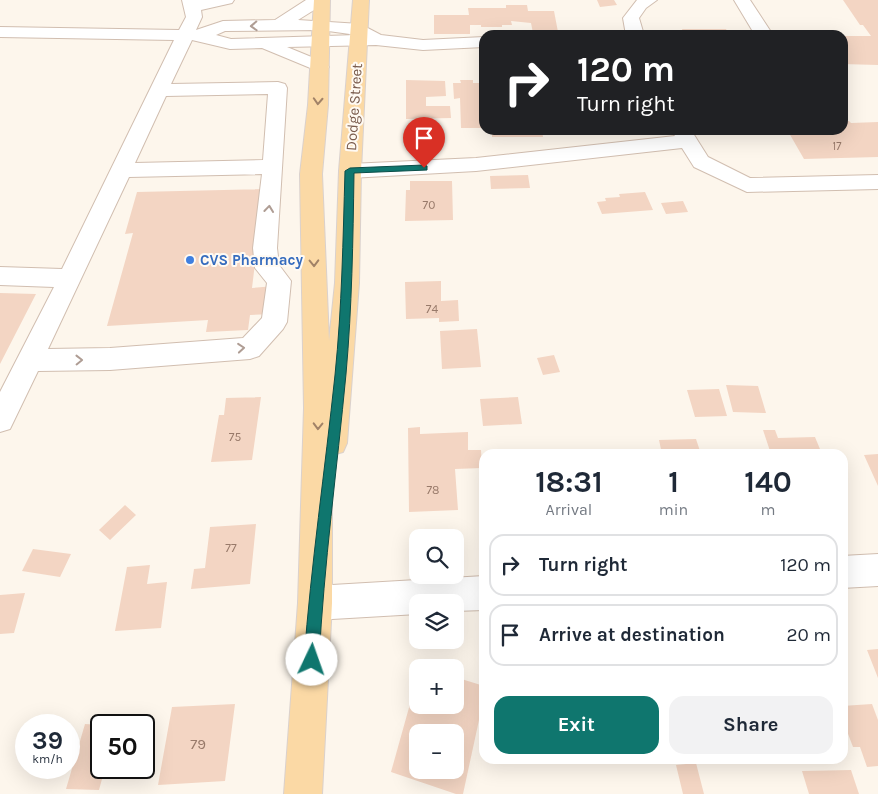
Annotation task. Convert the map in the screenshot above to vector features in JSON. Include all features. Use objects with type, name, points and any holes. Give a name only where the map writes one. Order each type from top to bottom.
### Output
[{"type":"main road","name":"Dodge Street","points":[[304,794],[315,603],[318,408],[311,174],[318,105],[322,0]]},
{"type":"main road","name":"Dodge Street","points":[[315,603],[341,373],[347,283],[350,171],[365,37],[361,0]]},
{"type":"street","points":[[0,420],[161,90],[192,35],[194,17],[191,4],[226,0]]},
{"type":"street","points":[[279,25],[308,7],[315,0]]},
{"type":"street","points":[[634,30],[631,18],[640,5],[649,0]]},
{"type":"street","points":[[742,0],[761,30]]},
{"type":"street","points":[[192,35],[223,26],[279,25],[423,45],[479,42]]},
{"type":"street","points":[[0,32],[192,35],[230,44],[261,43],[320,32]]},
{"type":"street","points":[[261,43],[286,51],[320,67]]},
{"type":"street","points":[[30,360],[110,359],[250,348],[274,322],[279,281],[267,268],[265,248],[278,88],[161,90]]},
{"type":"street","points":[[350,171],[482,164],[607,152],[683,136],[700,162],[747,185],[878,182]]},
{"type":"street","points":[[123,170],[273,167]]},
{"type":"street","points":[[0,276],[70,278]]},
{"type":"street","points":[[848,572],[878,570]]},
{"type":"street","points":[[315,603],[479,593]]},
{"type":"building","points":[[597,0],[614,0],[617,5],[600,7]]},
{"type":"building","points":[[843,0],[878,0],[878,65],[848,64],[848,36],[871,36],[863,25],[860,25]]},
{"type":"building","points":[[506,5],[527,5],[528,11],[554,11],[558,30],[532,30],[531,23],[511,21],[512,25],[502,25],[502,27],[470,25],[470,34],[434,34],[434,15],[469,15],[468,8],[506,8]]},
{"type":"building","points":[[682,29],[726,30],[682,30]]},
{"type":"building","points":[[406,80],[445,81],[446,96],[426,97],[426,106],[450,106],[451,118],[406,119]]},
{"type":"building","points":[[460,80],[473,80],[473,83],[479,83],[479,128],[461,128],[460,98],[454,99],[453,83],[461,83]]},
{"type":"building","points":[[848,121],[851,123],[878,122],[878,157],[804,159],[790,135],[848,135]]},
{"type":"building","points":[[492,135],[543,135],[543,137],[492,137]]},
{"type":"building","points":[[528,175],[530,188],[491,189],[490,176]]},
{"type":"building","points":[[410,181],[452,181],[453,220],[405,221],[406,190],[410,190]]},
{"type":"building","name":"CVS Pharmacy","points":[[264,189],[252,288],[275,286],[273,314],[250,315],[248,330],[206,332],[208,320],[107,326],[133,233],[125,234],[137,192]]},
{"type":"building","points":[[645,192],[653,210],[602,214],[597,202],[606,201],[605,198],[620,197],[619,194]]},
{"type":"building","points":[[683,201],[688,212],[666,214],[661,203]]},
{"type":"building","points":[[441,281],[441,301],[458,300],[459,321],[439,322],[439,318],[406,319],[405,282]]},
{"type":"building","points":[[0,293],[36,294],[0,364]]},
{"type":"building","points":[[477,329],[481,367],[442,369],[440,331]]},
{"type":"building","points":[[554,355],[560,372],[543,375],[537,358]]},
{"type":"building","points":[[726,385],[758,386],[766,413],[733,412]]},
{"type":"building","points":[[719,389],[727,416],[695,417],[687,390]]},
{"type":"building","points":[[261,397],[252,460],[211,462],[219,415],[224,415],[226,398]]},
{"type":"building","points":[[518,397],[522,424],[483,426],[480,399]]},
{"type":"building","points":[[420,427],[420,434],[468,432],[468,450],[479,450],[479,468],[455,469],[458,510],[409,512],[408,428]]},
{"type":"building","points":[[763,430],[775,430],[778,438],[815,437],[820,449],[769,449]]},
{"type":"building","points":[[696,439],[699,449],[661,449],[659,440]]},
{"type":"building","points":[[878,454],[878,486],[864,455]]},
{"type":"building","points":[[125,505],[136,515],[110,540],[99,530]]},
{"type":"building","points":[[256,524],[250,584],[191,589],[194,569],[205,568],[210,527]]},
{"type":"building","points":[[33,549],[71,554],[60,577],[22,571]]},
{"type":"building","points":[[150,565],[147,584],[167,582],[161,628],[115,631],[127,567]]},
{"type":"building","points":[[25,593],[14,633],[0,634],[0,595]]},
{"type":"building","points":[[878,649],[878,678],[867,650]]},
{"type":"building","points":[[464,680],[479,684],[479,720],[463,794],[456,794],[412,779],[464,779],[464,724],[409,724],[409,778],[391,772],[409,708],[409,714],[464,714]]},
{"type":"building","points":[[235,704],[225,781],[158,785],[172,707]]},
{"type":"building","points":[[872,704],[878,720],[878,766],[867,767],[860,747],[853,747],[848,734],[848,706]]},
{"type":"building","points":[[85,724],[90,724],[90,779],[102,779],[99,790],[66,789],[69,779],[80,779],[80,741]]},
{"type":"building","points":[[696,764],[704,794],[683,794],[676,765]]},
{"type":"building","points":[[851,770],[859,794],[809,794],[802,771]]},
{"type":"place","name":"CVS Pharmacy","points":[[190,260]]},
{"type":"route","points":[[312,660],[315,603],[341,373],[347,283],[350,171],[424,168]]}]
